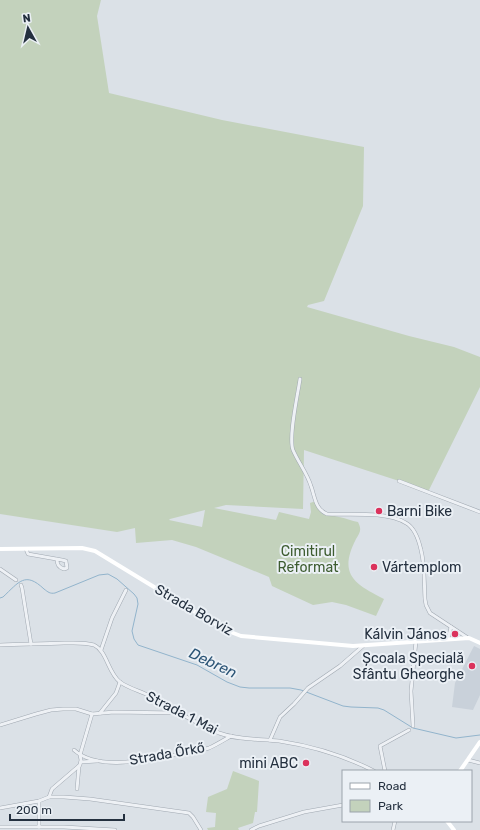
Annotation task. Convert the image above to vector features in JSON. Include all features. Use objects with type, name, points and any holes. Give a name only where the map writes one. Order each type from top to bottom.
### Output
[{"type":"main road","name":"Strada Borviz","points":[[1,550],[82,548],[95,551],[200,615],[228,631],[241,636],[344,646],[363,646],[469,638]]},
{"type":"main road","points":[[469,638],[480,643]]},
{"type":"main road","points":[[461,770],[480,742]]},
{"type":"main road","points":[[448,822],[454,830]]},
{"type":"street","points":[[300,379],[292,432],[292,447],[311,485],[319,509],[327,514],[379,515],[390,517],[408,524],[414,532],[422,551],[426,605],[430,613],[469,638]]},
{"type":"street","points":[[399,481],[480,512]]},
{"type":"street","points":[[26,549],[28,554],[57,559]]},
{"type":"street","points":[[0,569],[16,580]]},
{"type":"street","points":[[21,585],[31,644]]},
{"type":"street","points":[[0,645],[87,644],[101,650],[112,618],[126,590]]},
{"type":"street","points":[[448,639],[452,626]]},
{"type":"street","points":[[413,726],[411,691],[416,641]]},
{"type":"street","points":[[270,740],[280,718],[308,688],[340,666],[363,646]]},
{"type":"street","name":"Strada 1 Mai","points":[[101,650],[113,674],[120,682],[219,733],[230,736],[289,743],[327,752],[372,770]]},
{"type":"street","points":[[99,714],[116,693],[120,682]]},
{"type":"street","points":[[0,725],[51,710],[76,709],[92,714],[114,712],[179,713]]},
{"type":"street","points":[[77,789],[79,766],[81,762],[80,755],[92,714]]},
{"type":"street","points":[[385,770],[380,746],[409,730]]},
{"type":"street","name":"Strada Őrkő","points":[[81,762],[135,761],[187,753],[208,748],[230,736]]},
{"type":"street","name":"Strada Őrkő","points":[[74,750],[80,755],[100,761]]},
{"type":"street","points":[[468,760],[480,763]]},
{"type":"street","points":[[49,797],[52,789],[79,766]]},
{"type":"street","points":[[0,808],[39,801],[49,797],[90,799],[186,812],[191,815],[201,830]]},
{"type":"street","points":[[39,801],[39,827]]},
{"type":"street","points":[[251,830],[259,826],[304,812],[342,805]]},
{"type":"street","points":[[0,828],[39,827],[115,830]]},
{"type":"shaded area","name":"Școala Specială Sfântu Gheorghe","points":[[474,646],[480,649],[480,695],[473,710],[452,707],[455,683]]},
{"type":"green space","name":"Cimitirul Reformat","points":[[0,0],[101,0],[97,16],[109,93],[222,120],[364,147],[363,206],[324,301],[308,305],[307,307],[409,336],[454,347],[480,357],[480,387],[428,492],[304,450],[303,509],[226,505],[214,508],[276,520],[279,512],[309,519],[311,512],[310,503],[316,501],[320,511],[324,515],[341,517],[358,522],[360,531],[351,551],[349,569],[357,583],[373,594],[384,599],[376,616],[346,605],[332,602],[313,605],[272,586],[269,577],[196,547],[172,540],[136,543],[135,528],[117,532],[0,514]],"holes":[[[205,510],[202,527],[169,520]]]},
{"type":"green space","points":[[233,771],[259,781],[257,812],[255,812],[253,823],[238,828],[239,830],[208,830],[207,828],[215,827],[216,813],[206,812],[208,797],[227,789]]},
{"type":"waterway","name":"Debren","points":[[0,598],[22,581],[32,581],[48,592],[55,593],[99,575],[108,574],[117,579],[137,598],[138,604],[132,631],[134,639],[138,645],[197,665],[227,682],[240,687],[290,688],[301,690],[343,706],[378,708],[384,710],[413,728],[456,738],[480,735]]},
{"type":"place","name":"Barni Bike","points":[[379,511]]},
{"type":"place","name":"Vártemplom","points":[[374,567]]},
{"type":"place","name":"Kálvin János","points":[[455,634]]},
{"type":"place","name":"Școala Specială Sfântu Gheorghe","points":[[472,666]]},
{"type":"place","name":"mini ABC","points":[[306,763]]}]
